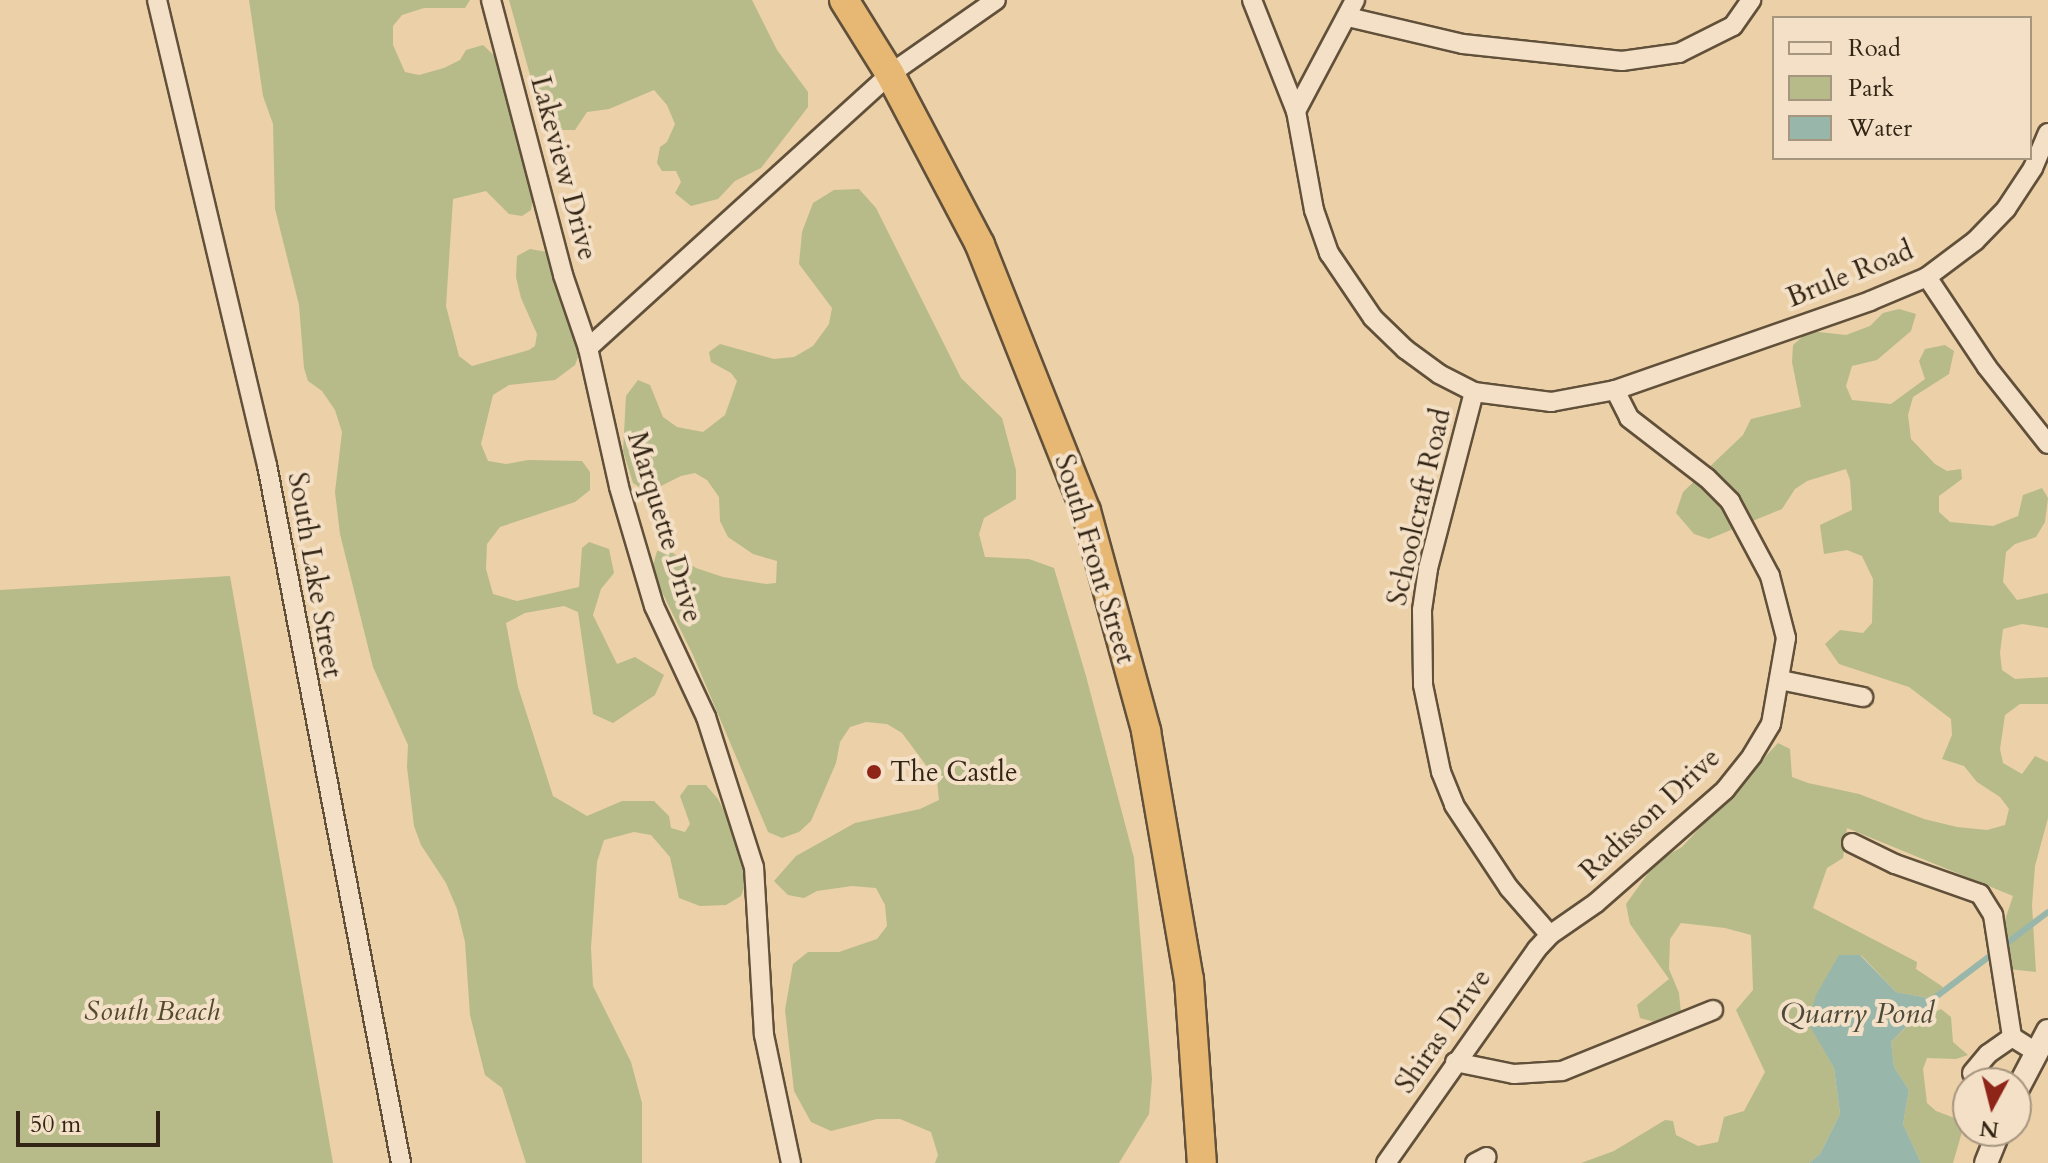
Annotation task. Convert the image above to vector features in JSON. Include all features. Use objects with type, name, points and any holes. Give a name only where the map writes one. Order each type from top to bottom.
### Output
[{"type":"highway","name":"South Front Street","points":[[844,0],[890,74],[980,245],[1086,511],[1146,731],[1189,979],[1202,1163]]},
{"type":"street","name":"South Lake Street","points":[[157,0],[267,465],[401,1163]]},
{"type":"street","name":"Lakeview Drive","points":[[491,0],[563,275],[588,348]]},
{"type":"street","points":[[588,348],[890,74],[996,0]]},
{"type":"street","points":[[1252,0],[1296,111],[1314,210],[1329,253],[1373,318],[1405,349],[1439,374],[1474,392],[1551,402],[1615,390]]},
{"type":"street","points":[[1296,111],[1351,9],[1463,44],[1622,61],[1679,53],[1733,26],[1751,0]]},
{"type":"street","name":"Brule Road","points":[[1615,390],[1870,301],[1927,277],[1975,241],[2006,209],[2033,168],[2048,133]]},
{"type":"street","points":[[1927,277],[1987,367],[2048,444]]},
{"type":"street","name":"Marquette Drive","points":[[588,348],[619,487],[654,606],[706,717],[754,867],[764,1035],[791,1163]]},
{"type":"street","name":"Radisson Drive","points":[[1550,935],[1596,903],[1725,790],[1752,756],[1771,724],[1786,638],[1781,611],[1750,533],[1730,501],[1707,478],[1629,418],[1615,390]]},
{"type":"street","name":"Schoolcraft Road","points":[[1474,392],[1428,569],[1422,610],[1423,685],[1441,772],[1454,805],[1509,888],[1550,935]]},
{"type":"street","points":[[1780,680],[1863,697]]},
{"type":"street","points":[[1852,843],[1895,864],[1980,894],[1993,915],[2012,1037],[2036,1052]]},
{"type":"street","name":"Shiras Drive","points":[[1386,1163],[1509,984],[1550,935]]},
{"type":"street","points":[[1455,1062],[1514,1074],[1562,1071],[1713,1010]]},
{"type":"street","points":[[2028,1067],[2048,1031]]},
{"type":"street","points":[[1977,1067],[1988,1054],[2012,1037]]},
{"type":"green space","points":[[249,0],[470,0],[465,8],[424,8],[402,15],[393,26],[393,45],[405,72],[419,75],[444,68],[460,60],[466,50],[483,45],[501,62],[533,198],[531,210],[522,216],[509,214],[486,191],[453,199],[446,306],[459,356],[472,366],[529,350],[535,346],[537,334],[521,298],[516,277],[517,256],[530,249],[547,252],[579,337],[580,352],[575,365],[555,380],[509,385],[493,395],[481,444],[488,461],[506,464],[528,460],[582,461],[590,472],[590,490],[575,502],[500,527],[487,544],[486,569],[493,594],[517,601],[579,587],[582,548],[589,542],[609,549],[614,573],[601,589],[593,615],[617,664],[635,657],[664,675],[655,695],[613,723],[593,714],[578,612],[564,606],[525,613],[506,623],[518,687],[553,796],[587,816],[622,801],[654,801],[669,816],[671,828],[685,832],[690,824],[680,796],[688,785],[706,785],[718,799],[743,849],[748,877],[741,896],[726,905],[700,906],[679,898],[670,857],[651,835],[634,832],[604,840],[597,862],[591,948],[593,986],[631,1062],[642,1103],[642,1163],[526,1163],[502,1088],[485,1075],[470,1015],[465,942],[457,909],[446,883],[421,845],[414,826],[407,767],[408,745],[373,667],[340,534],[335,492],[342,432],[335,410],[322,391],[308,381],[304,368],[299,305],[275,209],[273,124],[263,96]]},
{"type":"green space","points":[[509,0],[752,0],[777,50],[808,92],[808,107],[761,168],[735,181],[718,199],[691,206],[675,193],[681,182],[676,171],[662,171],[657,163],[660,147],[667,142],[675,124],[667,105],[654,90],[609,109],[587,112],[575,130],[561,130],[549,121],[532,82]]},
{"type":"green space","points":[[859,189],[876,208],[961,378],[1002,418],[1016,470],[1016,499],[984,518],[979,534],[985,557],[1029,559],[1054,568],[1086,676],[1134,858],[1152,1079],[1149,1114],[1119,1163],[935,1163],[938,1155],[931,1132],[900,1119],[877,1119],[831,1131],[811,1122],[794,1091],[785,1010],[793,964],[808,952],[839,952],[877,939],[887,926],[885,905],[876,888],[852,886],[817,891],[804,898],[788,895],[774,881],[796,856],[855,823],[920,809],[939,800],[937,780],[902,733],[887,724],[866,722],[850,727],[840,742],[836,763],[811,821],[799,832],[782,838],[768,832],[693,655],[658,584],[653,566],[657,551],[673,553],[696,568],[723,577],[776,583],[777,561],[753,554],[728,537],[720,521],[719,497],[707,480],[695,473],[681,476],[653,490],[642,489],[633,483],[623,451],[626,396],[638,380],[650,385],[663,417],[677,427],[703,432],[725,415],[737,381],[731,373],[711,362],[709,352],[720,344],[774,359],[794,357],[813,346],[829,324],[832,308],[799,264],[802,232],[813,203],[834,190]]},
{"type":"green space","points":[[1899,309],[1916,314],[1911,331],[1877,360],[1852,366],[1846,386],[1852,400],[1891,404],[1925,379],[1919,361],[1925,349],[1945,345],[1954,351],[1949,374],[1913,397],[1908,415],[1911,439],[1935,464],[1947,471],[1961,469],[1962,479],[1939,496],[1939,512],[1950,522],[1993,526],[2018,516],[2023,495],[2042,488],[2048,498],[2045,522],[2036,537],[2015,544],[2006,552],[2003,582],[2017,600],[2048,593],[2048,628],[2022,624],[2003,629],[2000,653],[2002,670],[2015,679],[2048,677],[2048,704],[2020,704],[2005,715],[2000,749],[2003,763],[2022,774],[2035,756],[2048,762],[2048,818],[2035,866],[2032,905],[2036,972],[2008,969],[2005,920],[2013,896],[1847,828],[1843,858],[1827,868],[1813,908],[1917,962],[1916,969],[1943,987],[1933,999],[1896,992],[1861,955],[1808,1022],[1834,1068],[1840,1114],[1820,1154],[1809,1163],[1581,1163],[1614,1151],[1665,1120],[1673,1121],[1676,1135],[1698,1146],[1718,1142],[1724,1117],[1744,1111],[1765,1072],[1736,1010],[1753,990],[1751,935],[1725,928],[1681,923],[1670,939],[1669,969],[1679,993],[1681,1013],[1655,1022],[1640,1018],[1637,1005],[1669,979],[1630,924],[1626,904],[1657,861],[1682,847],[1778,743],[1790,749],[1792,777],[1808,783],[1859,794],[1924,819],[1957,827],[1987,830],[2005,825],[2009,809],[2000,797],[1977,782],[1964,766],[1942,759],[1952,735],[1951,719],[1909,687],[1839,664],[1825,644],[1840,630],[1863,633],[1872,623],[1873,579],[1862,556],[1847,550],[1824,554],[1820,525],[1852,510],[1846,469],[1807,481],[1795,489],[1782,509],[1709,539],[1694,534],[1676,513],[1683,492],[1743,435],[1751,419],[1801,407],[1792,362],[1793,345],[1809,331],[1846,335],[1870,326],[1883,313]]},
{"type":"green space","name":"South Beach","points":[[230,576],[333,1163],[0,1163],[0,590]]},
{"type":"green space","points":[[1941,1009],[1951,1017],[1953,1042],[1968,1055],[1956,1059],[1927,1058],[1923,1069],[1927,1103],[1936,1111],[1952,1117],[1952,1147],[1958,1147],[1953,1163],[1921,1163],[1903,1124],[1909,1090],[1894,1067],[1891,1042],[1909,1024]]},
{"type":"water","name":"Quarry Pond","points":[[1839,955],[1860,955],[1896,992],[1933,999],[1891,1042],[1894,1067],[1909,1090],[1903,1124],[1921,1163],[1809,1163],[1820,1154],[1840,1114],[1834,1068],[1808,1023],[1816,995]]},
{"type":"waterway","points":[[1933,999],[2048,912]]},
{"type":"place","name":"The Castle","points":[[874,772]]}]
